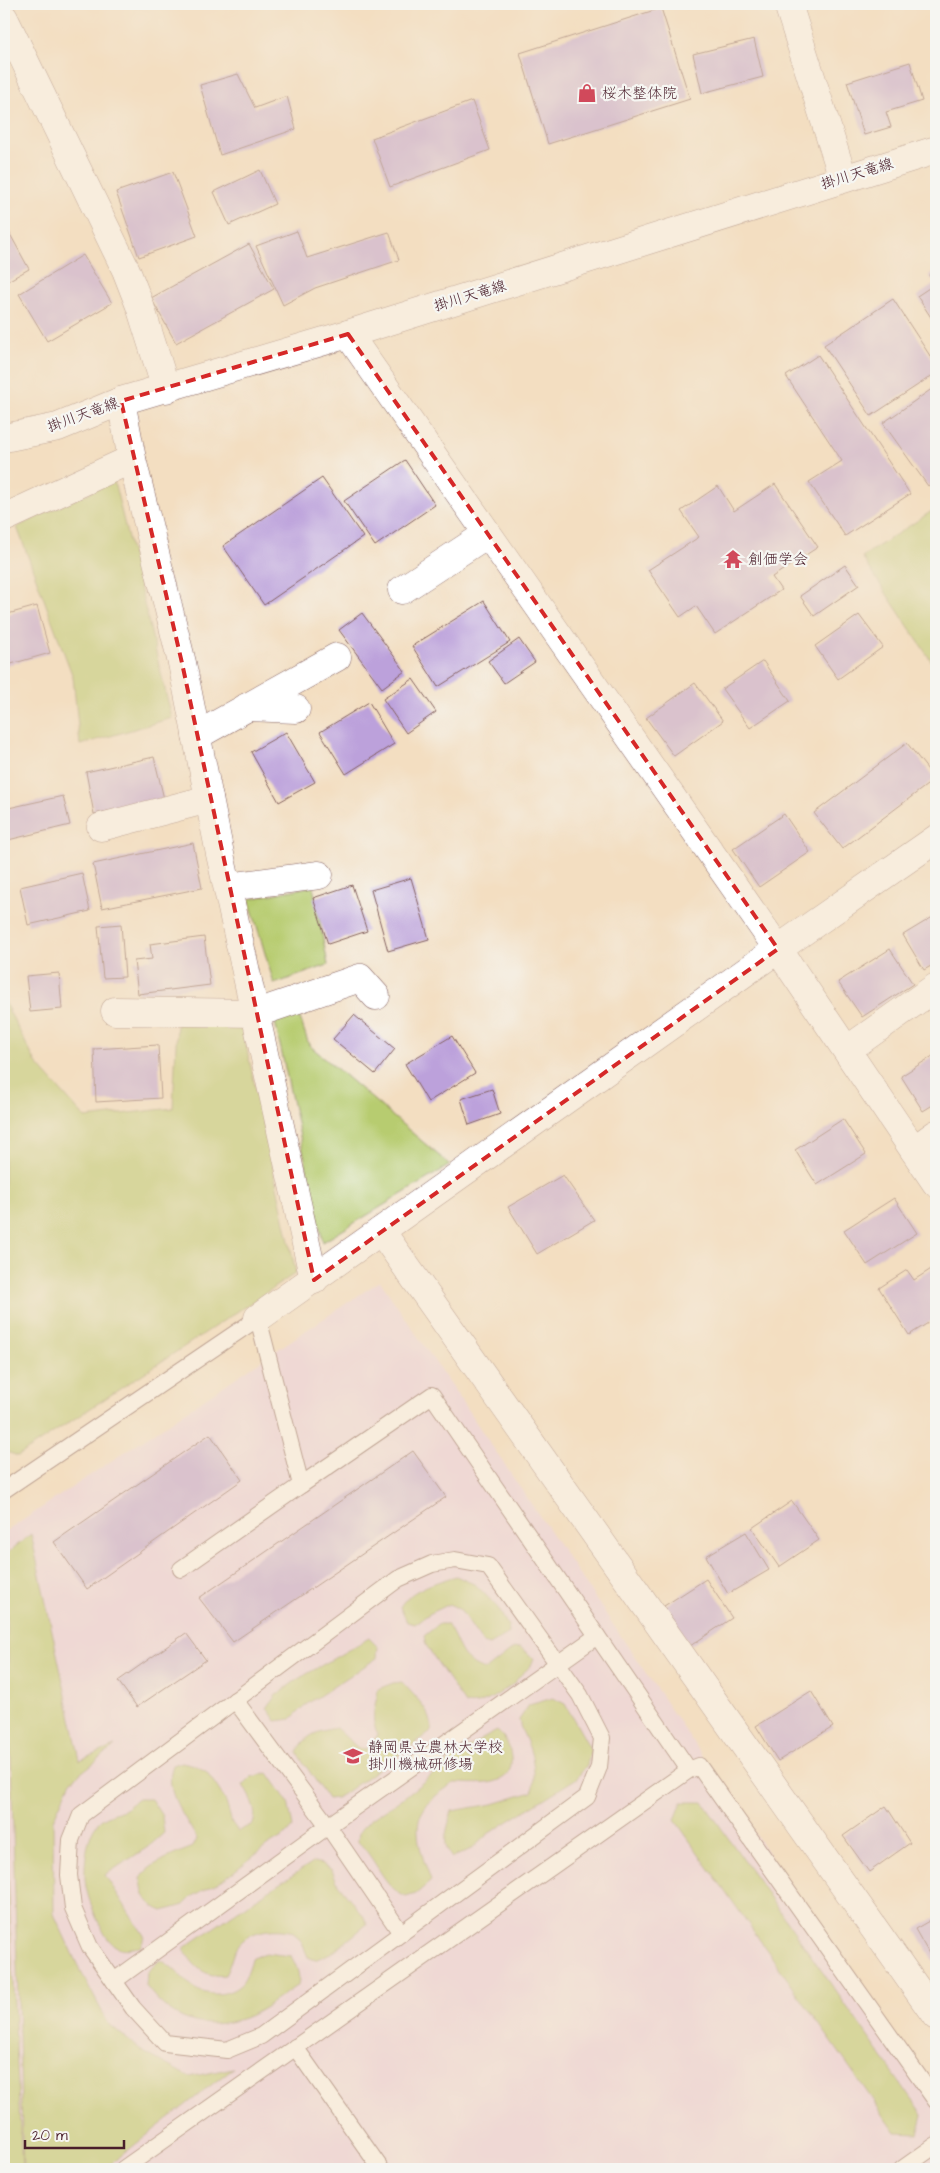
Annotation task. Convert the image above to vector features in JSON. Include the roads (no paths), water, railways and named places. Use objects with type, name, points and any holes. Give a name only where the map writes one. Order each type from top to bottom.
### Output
[{"type":"street","points":[[788,4],[842,178]]},
{"type":"street","points":[[4,18],[126,270],[140,306],[166,389]]},
{"type":"street","name":"掛川天竜線","points":[[4,438],[58,427],[121,401],[348,334],[936,150]]},
{"type":"street","points":[[348,334],[778,949],[936,1183]]},
{"type":"street","points":[[121,401],[132,459],[182,663],[209,799],[314,1280]]},
{"type":"street","points":[[4,518],[132,459]]},
{"type":"street","points":[[402,590],[487,534]]},
{"type":"street","points":[[196,736],[337,657]]},
{"type":"street","points":[[247,707],[296,709]]},
{"type":"street","points":[[101,827],[209,799]]},
{"type":"street","points":[[258,1318],[936,839]]},
{"type":"street","points":[[228,887],[319,875]]},
{"type":"street","points":[[115,1011],[257,1013],[360,978],[376,996]]},
{"type":"street","points":[[847,1050],[936,987]]},
{"type":"street","points":[[914,1150],[936,1134]]},
{"type":"street","points":[[381,1231],[936,2016]]},
{"type":"lane","points":[[4,1490],[258,1318],[301,1485]]},
{"type":"lane","points":[[181,1570],[432,1395],[689,1770]]},
{"type":"lane","points":[[455,1560],[488,1566],[580,1695],[602,1738],[599,1767],[587,1797],[261,2036],[227,2050],[165,2043],[132,2008],[90,1947],[74,1908],[69,1875],[71,1840],[80,1815],[235,1700],[398,1579],[432,1564],[455,1560]]},
{"type":"lane","points":[[114,1981],[328,1826],[597,1636]]},
{"type":"lane","points":[[235,1700],[328,1826],[401,1934]]},
{"type":"lane","points":[[123,2169],[689,1770],[699,1766],[936,2102]]},
{"type":"lane","points":[[296,2047],[381,2169]]},
{"type":"lane","points":[[902,2169],[936,2146]]},
{"type":"place","name":"桜木整体院","points":[[587,93]]},
{"type":"place","name":"創価学会","points":[[733,559]]},
{"type":"place","name":"静岡県立農林大学校 掛川機械研修場","points":[[353,1756]]}]
